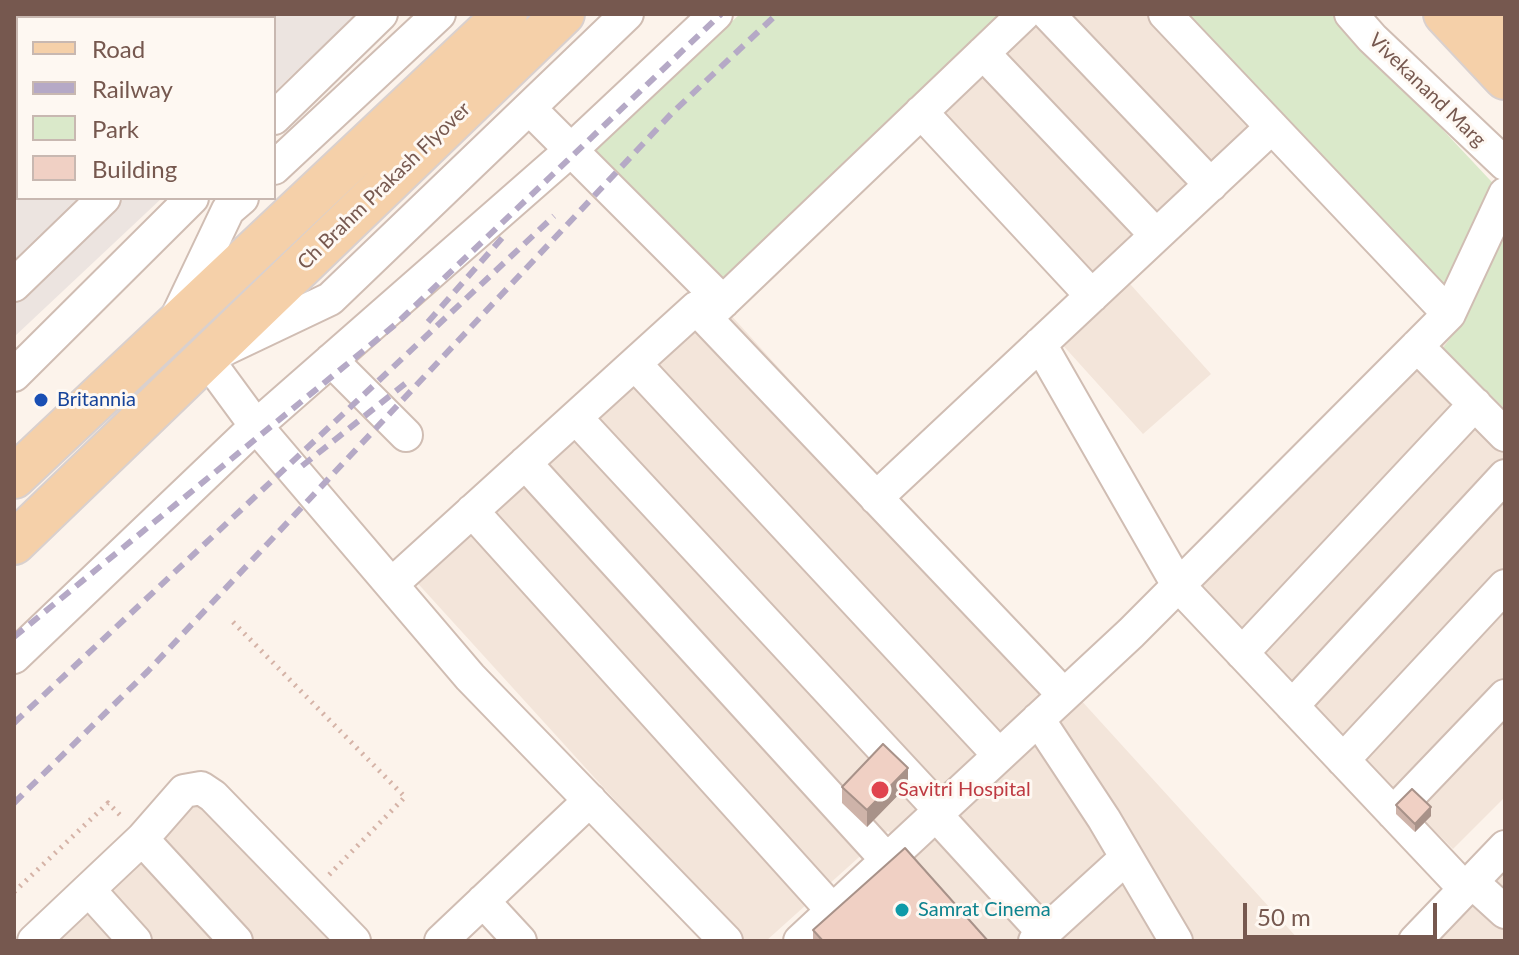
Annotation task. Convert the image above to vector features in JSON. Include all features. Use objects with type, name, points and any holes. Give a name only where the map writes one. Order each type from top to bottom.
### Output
[{"type":"main road","name":"Ch Brahm Prakash Flyover","points":[[14,477],[506,14]]},
{"type":"main road","name":"Ch Brahm Prakash Flyover","points":[[14,543],[563,14]]},
{"type":"main road","points":[[1445,14],[1505,78]]},
{"type":"main road","points":[[1496,14],[1505,24]]},
{"type":"street","points":[[276,116],[381,14]]},
{"type":"street","points":[[276,166],[439,14]]},
{"type":"street","points":[[627,14],[330,299],[206,358],[256,426],[470,677],[726,941]]},
{"type":"street","points":[[14,657],[256,426],[571,150],[716,14]]},
{"type":"street","points":[[714,310],[1024,14]]},
{"type":"street","points":[[1048,14],[1211,185]]},
{"type":"street","points":[[1165,14],[1449,314]]},
{"type":"street","name":"Vivekanand Marg","points":[[1351,14],[1372,38],[1505,164]]},
{"type":"street","points":[[983,53],[1156,235]]},
{"type":"street","points":[[317,76],[346,101]]},
{"type":"street","points":[[529,108],[571,150],[714,310],[876,498],[1064,695]]},
{"type":"street","points":[[921,112],[1092,296]]},
{"type":"street","points":[[876,498],[1272,127]]},
{"type":"street","points":[[800,941],[1178,585],[1449,314],[1505,194]]},
{"type":"street","points":[[14,285],[102,200]]},
{"type":"street","points":[[14,375],[190,200]]},
{"type":"street","points":[[169,332],[228,210],[240,200]]},
{"type":"street","points":[[392,584],[696,308],[714,310]]},
{"type":"street","points":[[1040,344],[1178,585],[1393,813],[1468,886],[1505,912]]},
{"type":"street","points":[[1417,346],[1505,435]]},
{"type":"street","points":[[331,360],[406,435]]},
{"type":"street","points":[[635,364],[999,755]]},
{"type":"street","points":[[1242,653],[1475,404]]},
{"type":"street","points":[[576,418],[938,813],[1039,937],[1126,858]]},
{"type":"street","points":[[525,463],[887,860]]},
{"type":"street","points":[[1292,706],[1505,476]]},
{"type":"street","points":[[472,511],[833,911]]},
{"type":"street","points":[[1343,760],[1505,586]]},
{"type":"street","points":[[1393,813],[1505,696]]},
{"type":"street","points":[[1038,719],[1126,858],[1169,938]]},
{"type":"street","points":[[37,940],[142,839],[184,791],[201,788],[213,796],[354,941]]},
{"type":"street","points":[[441,941],[590,800]]},
{"type":"street","points":[[142,839],[236,941]]},
{"type":"street","points":[[1427,937],[1468,886],[1505,847]]},
{"type":"street","points":[[89,890],[135,941]]},
{"type":"street","points":[[483,901],[520,941]]},
{"type":"path","points":[[233,622],[405,797],[309,894]]},
{"type":"path","points":[[14,892],[108,803],[142,839]]},
{"type":"shaded area","points":[[14,14],[357,14],[276,90],[276,16],[16,16],[16,200],[160,200],[14,337]]},
{"type":"shaded area","points":[[1008,14],[1172,14],[1271,125],[1113,265],[1211,374],[1143,434],[1041,321],[1089,278],[921,90]]},
{"type":"shaded area","points":[[718,301],[1300,941],[988,941],[888,831],[766,941],[743,941],[412,577]]},
{"type":"shaded area","points":[[1436,313],[1505,381],[1505,797],[1453,849],[1175,577]]},
{"type":"shaded area","points":[[204,776],[354,941],[20,941]]},
{"type":"shaded area","points":[[1505,859],[1505,941],[1425,941]]},
{"type":"green space","points":[[740,14],[1010,14],[721,281],[588,154]]},
{"type":"green space","points":[[1178,14],[1334,14],[1505,196],[1505,409],[1443,348],[1465,318]]},
{"type":"building","points":[[883,744],[908,768],[867,810],[842,787]]},
{"type":"building","points":[[1412,789],[1431,807],[1415,824],[1396,805]]},
{"type":"building","points":[[905,848],[988,941],[823,941],[813,930]]},
{"type":"railway","points":[[14,637],[396,324],[721,14]]},
{"type":"railway","points":[[14,803],[148,671],[672,113],[777,14]]},
{"type":"railway","points":[[14,723],[554,216]]},
{"type":"railway","points":[[428,322],[502,238]]},
{"type":"railway","points":[[302,466],[411,379]]},
{"type":"place","name":"Britannia","points":[[41,400]]},
{"type":"place","name":"Savitri Hospital","points":[[880,790]]},
{"type":"place","name":"Samrat Cinema","points":[[902,910]]}]
